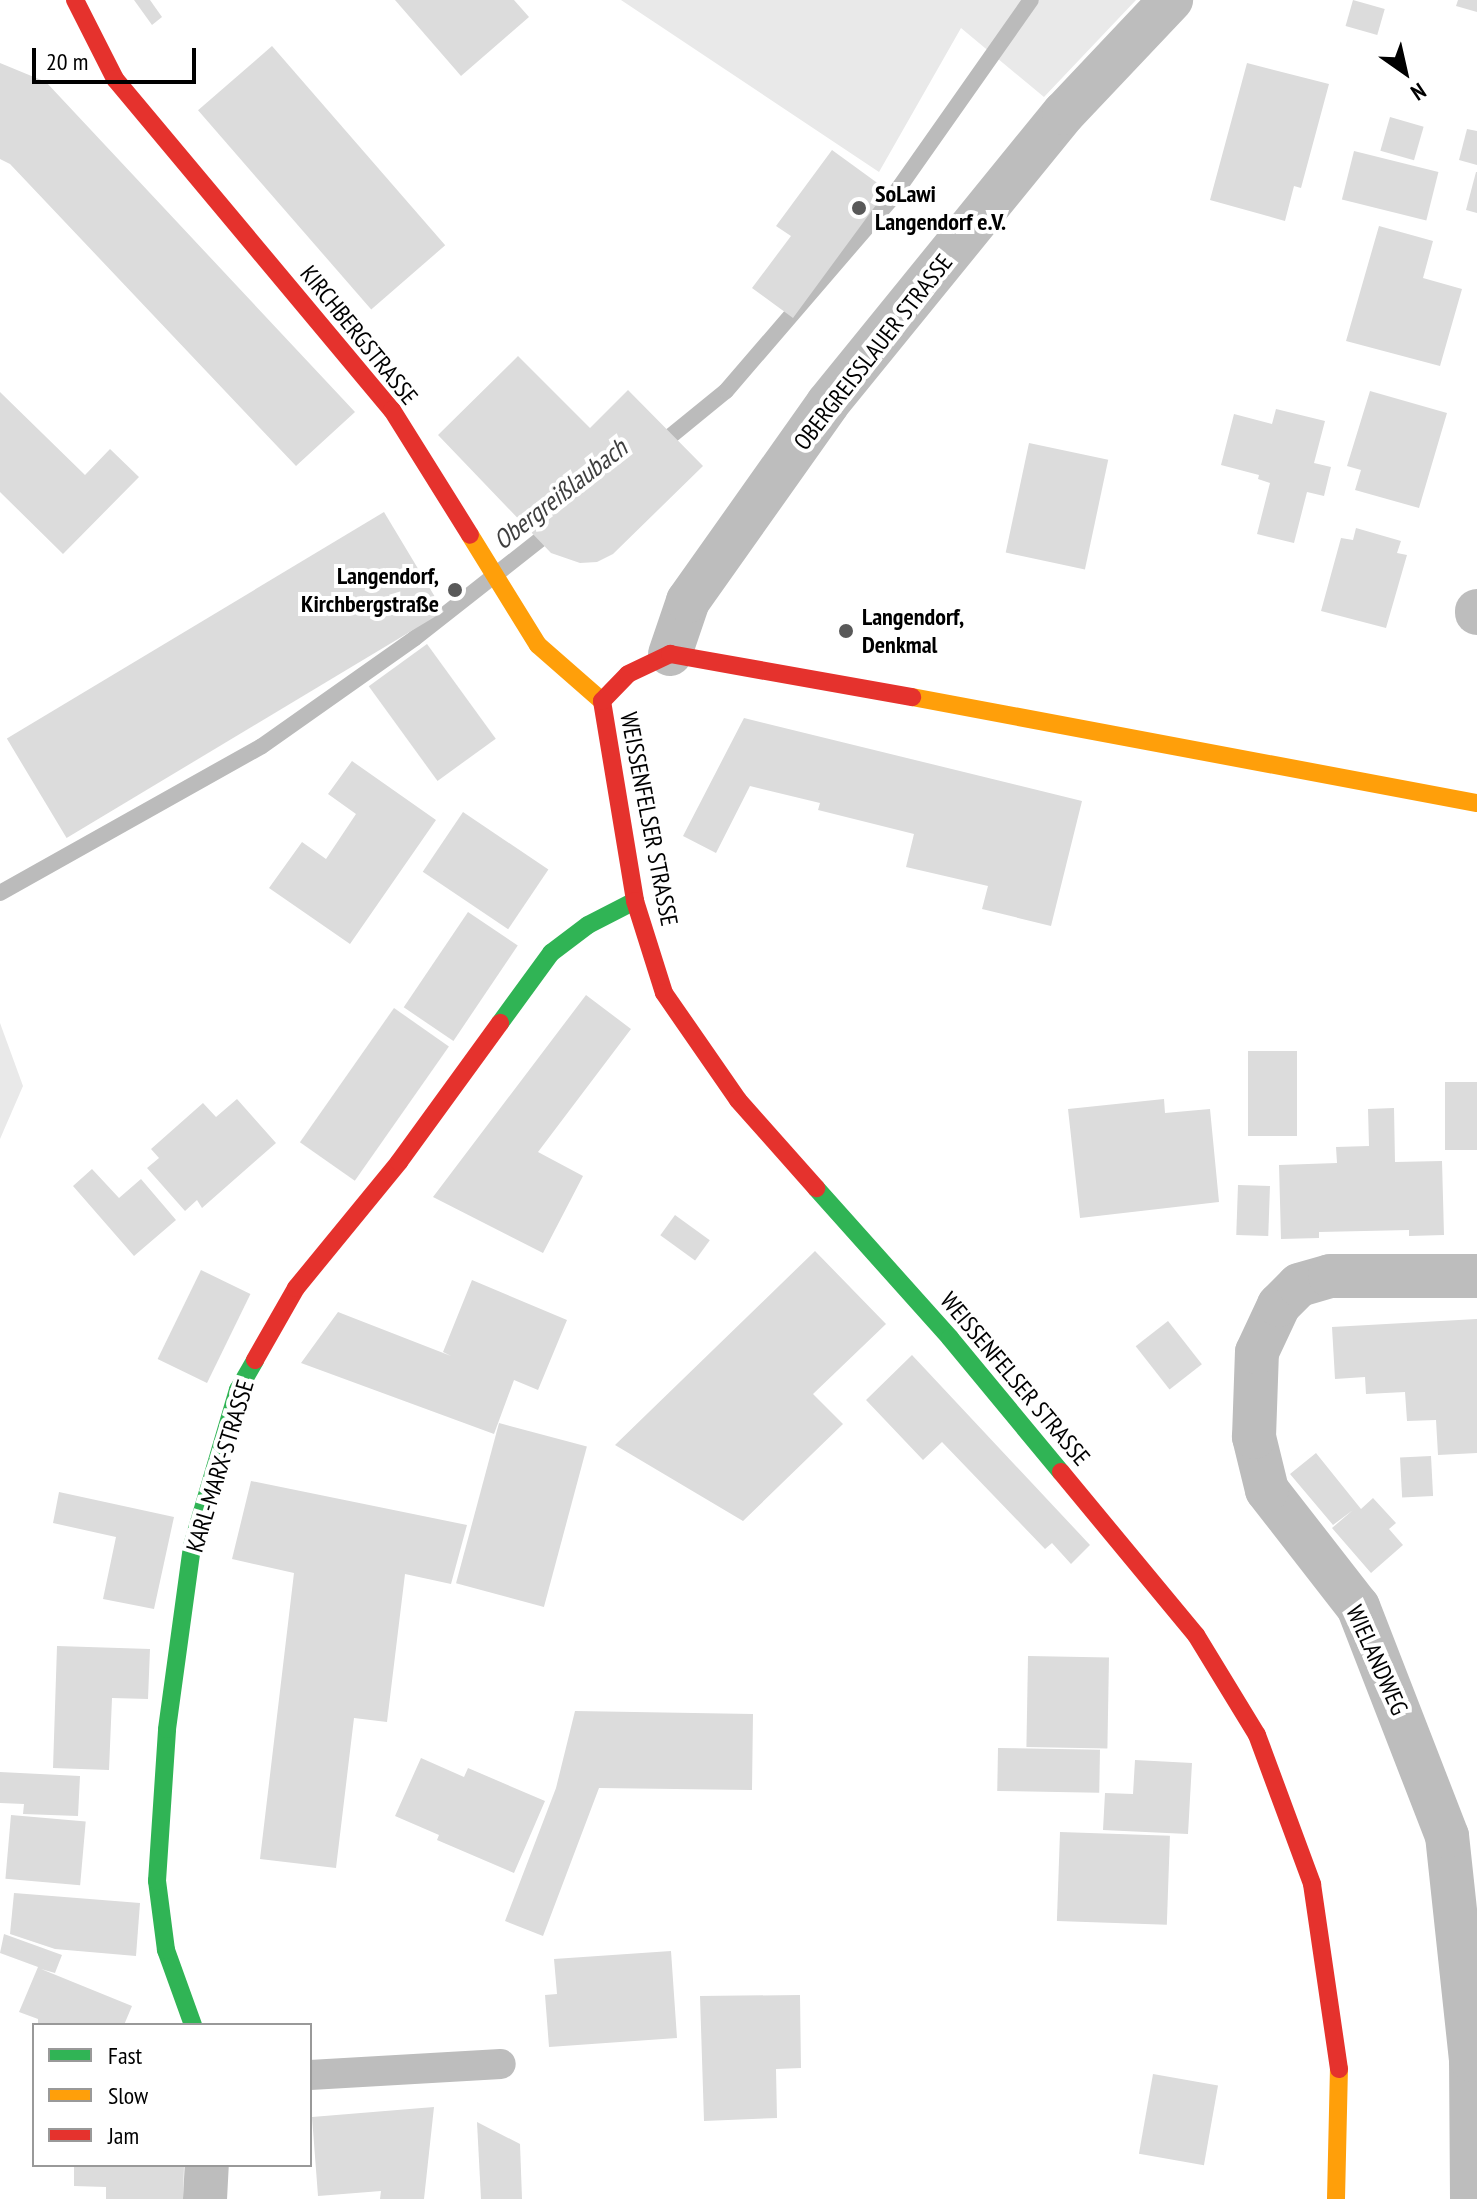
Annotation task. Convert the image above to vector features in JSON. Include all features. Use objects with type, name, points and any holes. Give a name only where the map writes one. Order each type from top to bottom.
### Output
[{"type":"street","name":"KIRCHBERGSTRASSE","points":[[75,0],[115,79],[392,410],[538,645],[602,701]]},
{"type":"street","name":"OBERGREISSLAUER STRASSE","points":[[670,654],[688,601],[828,403],[1064,113],[1171,0]]},
{"type":"street","name":"WEISSENFELSER STRASSE","points":[[670,654],[628,674],[602,701],[635,901],[664,993],[738,1100],[950,1338],[1196,1635],[1257,1735],[1312,1884],[1340,2077],[1336,2199]]},
{"type":"street","points":[[670,654],[1145,738],[1477,803]]},
{"type":"street","name":"KARL-MARX-STRASSE","points":[[192,2023],[166,1950],[157,1881],[167,1729],[192,1546],[238,1390],[296,1288],[399,1162],[551,953],[588,925],[635,901]]},
{"type":"street","name":"WIELANDWEG","points":[[1472,2199],[1474,2059],[1447,1836],[1358,1607],[1267,1490],[1254,1437],[1257,1352],[1279,1305],[1299,1285],[1330,1276],[1477,1276]]},
{"type":"street","points":[[205,2199],[207,2167]]},
{"type":"lane","points":[[312,2075],[501,2064]]},
{"type":"shaded area","points":[[621,0],[1136,0],[1044,97],[961,28],[879,172]]},
{"type":"shaded area","points":[[0,1023],[23,1086],[0,1139]]},
{"type":"building","points":[[134,0],[150,0],[162,17],[152,25]]},
{"type":"building","points":[[395,0],[514,0],[529,17],[461,76]]},
{"type":"building","points":[[1353,0],[1385,9],[1377,35],[1346,26]]},
{"type":"building","points":[[1458,0],[1477,0],[1477,12],[1456,6]]},
{"type":"building","points":[[272,46],[445,245],[371,310],[198,110]]},
{"type":"building","points":[[0,63],[46,82],[355,412],[296,466],[10,164],[0,159]]},
{"type":"building","points":[[1247,63],[1329,84],[1301,188],[1294,186],[1285,221],[1210,200]]},
{"type":"building","points":[[1390,117],[1424,127],[1414,160],[1380,151]]},
{"type":"building","points":[[1467,129],[1477,131],[1477,165],[1459,160]]},
{"type":"building","points":[[832,150],[887,190],[793,318],[752,288],[791,236],[776,226]]},
{"type":"building","points":[[1354,151],[1438,172],[1426,221],[1342,200]]},
{"type":"building","points":[[1477,172],[1477,213],[1466,210]]},
{"type":"building","points":[[1379,226],[1433,241],[1423,278],[1462,289],[1440,366],[1346,341]]},
{"type":"building","points":[[518,356],[590,428],[628,390],[703,466],[613,554],[597,562],[580,563],[551,553],[438,435]]},
{"type":"building","points":[[1370,391],[1447,413],[1419,508],[1355,490],[1361,470],[1347,466]]},
{"type":"building","points":[[0,392],[85,475],[110,449],[139,477],[63,554],[0,492]]},
{"type":"building","points":[[1276,409],[1325,421],[1314,463],[1331,467],[1324,496],[1307,492],[1294,543],[1257,534],[1270,483],[1258,479],[1259,475],[1221,465],[1234,414],[1272,424]]},
{"type":"building","points":[[1029,443],[1108,460],[1085,569],[1006,553]]},
{"type":"building","points":[[384,512],[444,611],[67,838],[7,739]]},
{"type":"building","points":[[1356,528],[1401,541],[1397,553],[1407,555],[1386,628],[1321,611],[1341,538],[1353,540]]},
{"type":"building","points":[[427,644],[496,739],[438,781],[369,686]]},
{"type":"building","points":[[744,718],[1082,801],[1051,926],[982,909],[988,886],[906,867],[914,834],[818,810],[820,803],[750,786],[716,853],[683,836]]},
{"type":"building","points":[[352,761],[436,820],[350,944],[269,888],[302,842],[326,859],[356,814],[328,794]]},
{"type":"building","points":[[463,812],[548,870],[508,929],[423,872]]},
{"type":"building","points":[[468,912],[518,946],[453,1041],[404,1007]]},
{"type":"building","points":[[586,995],[631,1029],[538,1152],[583,1176],[543,1253],[433,1197]]},
{"type":"building","points":[[394,1008],[449,1046],[355,1181],[300,1142]]},
{"type":"building","points":[[1248,1051],[1297,1051],[1297,1136],[1248,1136]]},
{"type":"building","points":[[1445,1082],[1477,1082],[1477,1150],[1445,1150]]},
{"type":"building","points":[[237,1099],[276,1143],[202,1208],[197,1200],[185,1211],[147,1168],[159,1158],[151,1149],[203,1103],[216,1117]]},
{"type":"building","points":[[1164,1099],[1165,1113],[1210,1109],[1219,1202],[1080,1218],[1068,1109]]},
{"type":"building","points":[[1394,1108],[1395,1162],[1442,1161],[1444,1235],[1409,1236],[1409,1230],[1319,1232],[1319,1238],[1281,1239],[1279,1165],[1337,1163],[1336,1147],[1369,1146],[1368,1109]]},
{"type":"building","points":[[92,1169],[119,1198],[141,1179],[176,1220],[134,1256],[73,1186]]},
{"type":"building","points":[[1238,1185],[1270,1186],[1268,1236],[1236,1235]]},
{"type":"building","points":[[675,1215],[710,1240],[695,1261],[660,1235]]},
{"type":"building","points":[[815,1251],[886,1324],[813,1394],[843,1424],[743,1521],[615,1445]]},
{"type":"building","points":[[201,1270],[250,1294],[207,1383],[158,1359]]},
{"type":"building","points":[[472,1280],[567,1320],[538,1390],[514,1380],[494,1434],[301,1363],[338,1312],[451,1356],[443,1352]]},
{"type":"building","points":[[1477,1319],[1477,1453],[1438,1455],[1436,1420],[1407,1421],[1405,1392],[1366,1394],[1365,1377],[1335,1379],[1332,1327]]},
{"type":"building","points":[[1168,1321],[1202,1364],[1170,1390],[1136,1346]]},
{"type":"building","points":[[912,1355],[1090,1545],[1071,1564],[1052,1543],[1045,1549],[942,1442],[923,1460],[866,1400]]},
{"type":"building","points":[[499,1423],[587,1447],[544,1607],[456,1583]]},
{"type":"building","points":[[1316,1453],[1361,1509],[1373,1498],[1396,1523],[1389,1529],[1403,1545],[1371,1573],[1332,1528],[1353,1510],[1333,1525],[1290,1474]]},
{"type":"building","points":[[1431,1456],[1433,1496],[1402,1498],[1400,1458]]},
{"type":"building","points":[[251,1481],[467,1525],[451,1584],[405,1574],[387,1722],[354,1718],[336,1868],[260,1859],[294,1573],[232,1559]]},
{"type":"building","points":[[59,1492],[174,1517],[154,1609],[103,1599],[116,1537],[53,1523]]},
{"type":"building","points":[[57,1646],[150,1649],[148,1699],[112,1698],[109,1770],[53,1768]]},
{"type":"building","points":[[1028,1656],[1109,1657],[1107,1748],[1026,1747]]},
{"type":"building","points":[[575,1711],[753,1714],[752,1790],[599,1788],[543,1936],[505,1921],[556,1788]]},
{"type":"building","points":[[998,1748],[1100,1750],[1099,1793],[997,1791]]},
{"type":"building","points":[[421,1758],[464,1777],[468,1768],[545,1801],[514,1873],[437,1840],[439,1835],[395,1816]]},
{"type":"building","points":[[1135,1760],[1192,1763],[1188,1834],[1103,1830],[1105,1793],[1133,1794]]},
{"type":"building","points":[[0,1772],[80,1776],[78,1816],[23,1814],[24,1804],[0,1803]]},
{"type":"building","points":[[11,1815],[86,1822],[80,1885],[5,1879]]},
{"type":"building","points":[[1060,1832],[1170,1836],[1167,1925],[1057,1921]]},
{"type":"building","points":[[14,1893],[140,1903],[136,1956],[55,1949],[10,1934]]},
{"type":"building","points":[[4,1934],[62,1955],[55,1973],[41,1969],[132,2006],[125,2023],[38,2023],[38,2019],[19,2012],[38,1967],[0,1953]]},
{"type":"building","points":[[671,1951],[677,2038],[549,2047],[545,1995],[557,1994],[554,1959]]},
{"type":"building","points":[[800,1995],[801,2068],[776,2069],[777,2118],[704,2121],[700,1996]]},
{"type":"building","points":[[1153,2074],[1218,2085],[1204,2165],[1139,2154]]},
{"type":"building","points":[[434,2107],[424,2199],[380,2199],[381,2191],[318,2196],[312,2117]]},
{"type":"building","points":[[477,2122],[520,2144],[522,2199],[481,2199]]},
{"type":"building","points":[[74,2167],[184,2167],[183,2199],[106,2199],[106,2187],[74,2186]]},
{"type":"waterway","name":"Obergreißlaubach","points":[[656,448],[726,391],[891,199],[1031,0]]},
{"type":"waterway","name":"Obergreißlaubach","points":[[0,893],[262,746],[415,638],[556,527]]},
{"type":"traffic: fast","points":[[500,1023],[551,953],[588,925],[635,901]]},
{"type":"traffic: fast","points":[[816,1188],[950,1338],[1061,1472]]},
{"type":"traffic: fast","points":[[192,2023],[166,1950],[157,1881],[167,1729],[192,1546],[238,1390],[255,1360]]},
{"type":"traffic: slow","points":[[470,535],[538,645],[602,701]]},
{"type":"traffic: slow","points":[[912,697],[1477,803]]},
{"type":"traffic: slow","points":[[1336,2199],[1339,2069]]},
{"type":"traffic: jam","points":[[75,0],[115,79],[392,410],[470,535]]},
{"type":"traffic: jam","points":[[602,701],[628,674],[670,654],[912,697]]},
{"type":"traffic: jam","points":[[602,701],[635,901],[664,993],[738,1100],[816,1188]]},
{"type":"traffic: jam","points":[[255,1360],[296,1288],[399,1162],[500,1023]]},
{"type":"traffic: jam","points":[[1061,1472],[1196,1635],[1257,1735],[1312,1884],[1339,2069]]},
{"type":"place","name":"SoLawi Langendorf e.V.","points":[[859,208]]},
{"type":"place","name":"Langendorf, Kirchbergstraße","points":[[455,590]]},
{"type":"place","name":"Langendorf, Denkmal","points":[[846,631]]}]
